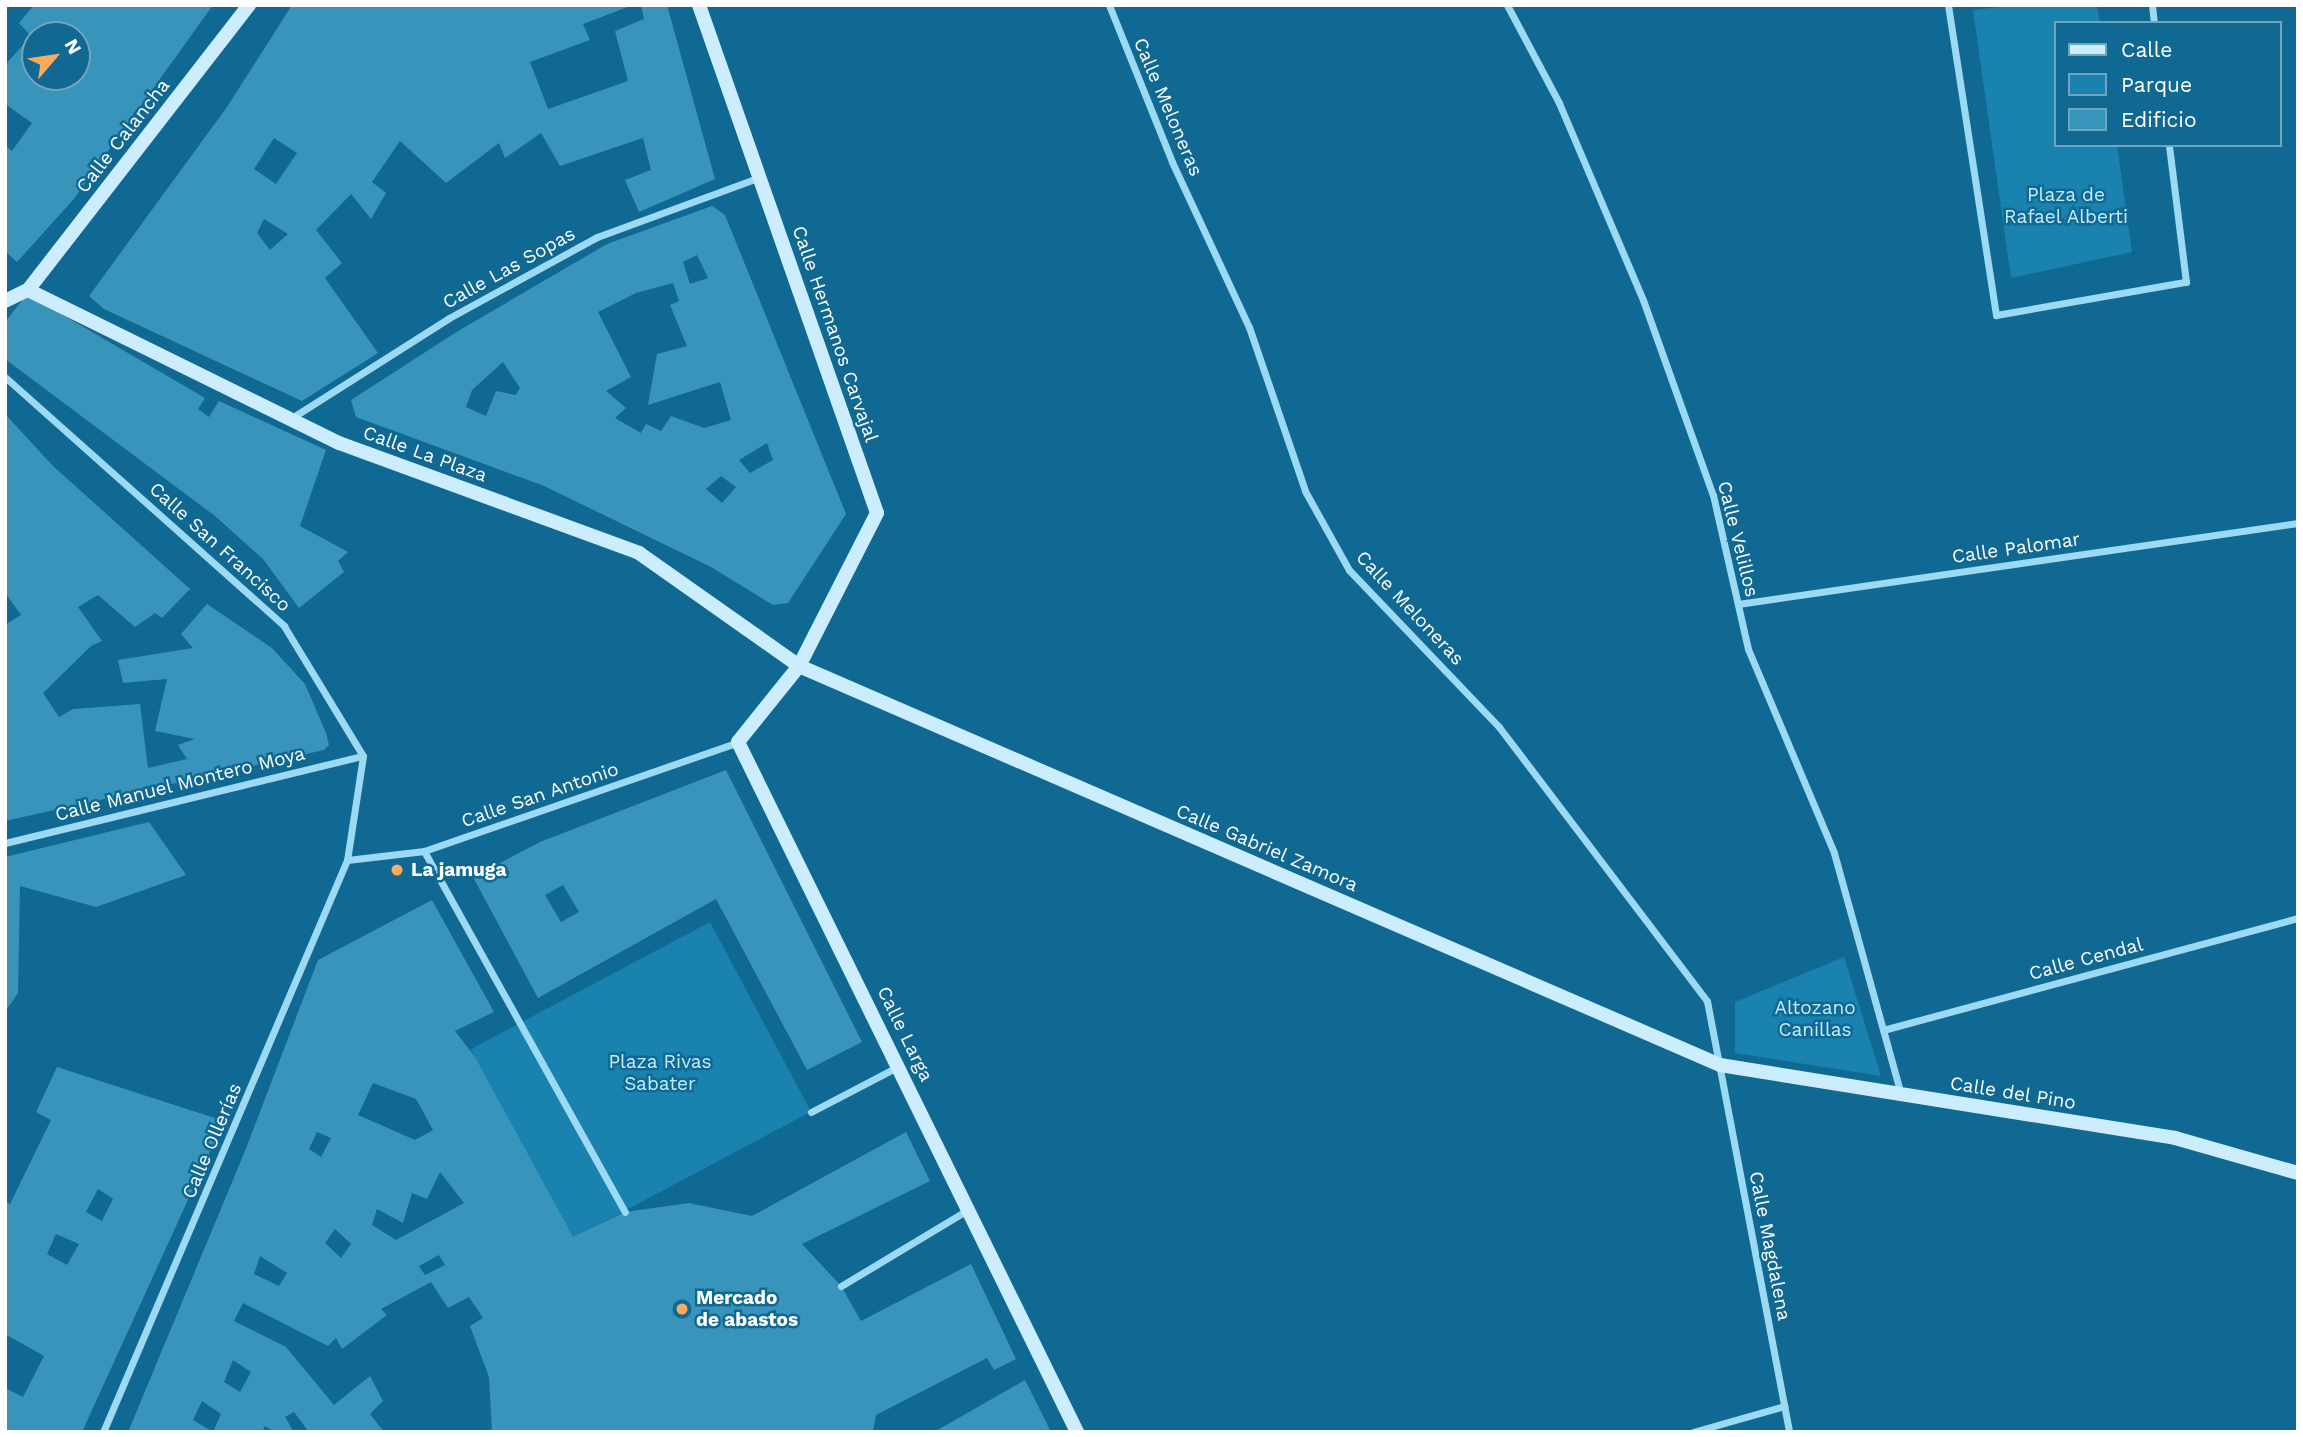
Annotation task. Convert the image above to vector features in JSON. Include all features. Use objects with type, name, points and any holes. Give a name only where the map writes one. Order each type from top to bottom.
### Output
[{"type":"street","name":"Calle Calancha","points":[[28,290],[249,5]]},
{"type":"street","name":"Calle Hermanos Carvajal","points":[[699,5],[877,513],[799,666]]},
{"type":"street","name":"Calle Meloneras","points":[[1109,5],[1172,162],[1250,327],[1305,491],[1349,570],[1499,727],[1707,1001],[1720,1066]]},
{"type":"street","name":"Calle Velillos","points":[[1507,5],[1559,103],[1643,300],[1713,495],[1748,649],[1834,853],[1902,1094]]},
{"type":"street","points":[[1948,5],[1996,315],[2186,282],[2169,147]]},
{"type":"street","name":"Calle Las Sopas","points":[[290,420],[449,318],[597,237],[760,177]]},
{"type":"street","points":[[5,301],[28,290]]},
{"type":"street","name":"Calle La Plaza","points":[[28,290],[339,443],[639,553],[799,666]]},
{"type":"street","name":"Calle San Francisco","points":[[5,377],[285,626],[363,756]]},
{"type":"street","name":"Calle Palomar","points":[[1738,604],[2298,523]]},
{"type":"street","points":[[738,742],[799,666]]},
{"type":"street","name":"Calle Gabriel Zamora","points":[[799,666],[1720,1066]]},
{"type":"street","name":"Calle San Antonio","points":[[347,860],[424,851],[738,742]]},
{"type":"street","name":"Calle Larga","points":[[738,742],[900,1066],[1077,1432]]},
{"type":"street","points":[[347,860],[363,756]]},
{"type":"street","name":"Calle Manuel Montero Moya","points":[[5,843],[363,756]]},
{"type":"street","points":[[424,851],[625,1212]]},
{"type":"street","name":"Calle Ollerías","points":[[103,1432],[347,860]]},
{"type":"street","name":"Calle Cendal","points":[[1883,1030],[2298,918]]},
{"type":"street","points":[[811,1112],[900,1066]]},
{"type":"street","name":"Calle del Pino","points":[[1720,1066],[2175,1138],[2298,1172]]},
{"type":"street","name":"Calle Magdalena","points":[[1720,1066],[1789,1432]]},
{"type":"street","points":[[841,1286],[969,1209]]},
{"type":"street","points":[[1693,1432],[1784,1406]]},
{"type":"green space","name":"Plaza de Rafael Alberti","points":[[2016,5],[2097,5],[2100,21],[2054,21],[2054,147],[2117,147],[2132,252],[2011,278],[1973,10]]},
{"type":"green space","name":"Plaza Rivas Sabater","points":[[710,922],[811,1112],[572,1239],[471,1049]]},
{"type":"green space","name":"Altozano Canillas","points":[[1844,957],[1881,1076],[1735,1053],[1735,1002]]},
{"type":"building","points":[[34,5],[213,5],[73,200],[17,262],[5,251],[5,145],[12,151],[32,123],[5,104],[5,65],[21,47],[21,91],[91,91],[91,21],[21,21],[21,25],[19,23]]},
{"type":"building","points":[[292,5],[633,5],[583,24],[590,40],[530,62],[548,109],[628,81],[615,31],[644,19],[641,5],[667,5],[715,179],[639,212],[625,180],[651,170],[643,138],[560,166],[541,133],[505,158],[499,143],[446,183],[400,141],[372,182],[386,193],[371,219],[351,194],[316,230],[342,263],[325,278],[378,353],[302,401],[104,309],[89,296],[227,107]],"holes":[[[274,138],[297,153],[276,184],[254,169]],[[264,219],[288,234],[270,250],[257,233]]]},
{"type":"building","points":[[712,206],[725,215],[846,514],[788,603],[773,605],[711,567],[544,486],[356,417],[351,400],[458,331],[607,244]],"holes":[[[697,255],[708,278],[690,284],[683,262]],[[673,283],[679,301],[670,305],[687,346],[657,354],[648,405],[720,382],[731,420],[704,428],[671,416],[661,431],[646,424],[641,433],[615,418],[626,408],[606,391],[631,377],[598,312],[636,293]],[[503,362],[520,388],[516,395],[496,391],[486,416],[466,407],[472,390]],[[767,443],[773,460],[750,473],[739,460]],[[721,476],[736,487],[722,503],[706,489]]]},
{"type":"building","points":[[27,294],[205,398],[198,409],[209,417],[219,401],[326,450],[300,526],[348,552],[338,561],[344,572],[299,608],[263,559],[215,516],[5,359],[5,322]]},
{"type":"building","points":[[5,414],[53,466],[190,589],[162,618],[155,613],[135,627],[98,595],[78,607],[102,641],[91,646],[43,693],[59,717],[73,709],[140,704],[148,768],[187,759],[178,745],[195,739],[155,731],[167,679],[123,683],[118,660],[193,648],[181,634],[207,604],[272,648],[305,684],[326,733],[329,745],[324,750],[5,821],[5,625],[21,615],[5,593]]},
{"type":"building","points":[[726,770],[862,1042],[807,1070],[716,899],[538,998],[473,877],[540,842]],"holes":[[[563,885],[579,912],[561,922],[545,895]]]},
{"type":"building","points":[[149,822],[186,875],[96,907],[20,886],[18,993],[5,1012],[5,857]]},
{"type":"building","points":[[432,900],[494,1012],[455,1031],[475,1057],[573,1237],[625,1212],[689,1203],[752,1216],[906,1132],[930,1181],[802,1244],[841,1286],[861,1321],[971,1264],[1016,1359],[994,1370],[987,1358],[876,1415],[873,1432],[492,1432],[489,1377],[470,1326],[483,1318],[469,1297],[448,1308],[431,1282],[381,1309],[387,1315],[342,1349],[336,1338],[328,1346],[243,1303],[234,1321],[286,1347],[334,1405],[370,1376],[383,1401],[370,1414],[384,1432],[309,1432],[294,1412],[285,1417],[294,1432],[274,1432],[265,1426],[262,1432],[213,1432],[128,1432],[245,1151],[318,960]],"holes":[[[373,1083],[416,1099],[433,1130],[415,1140],[358,1115]],[[317,1132],[331,1138],[321,1157],[309,1149]],[[440,1172],[464,1203],[396,1240],[372,1225],[377,1209],[403,1223],[412,1193],[427,1199]],[[335,1229],[351,1244],[341,1258],[325,1243]],[[439,1255],[445,1265],[425,1275],[419,1266]],[[260,1256],[287,1273],[279,1286],[254,1274]],[[233,1360],[251,1372],[240,1392],[224,1382]],[[202,1401],[221,1414],[213,1432],[193,1420]]]},
{"type":"building","points":[[57,1067],[224,1121],[82,1432],[5,1432],[5,1388],[23,1397],[44,1356],[5,1334],[5,1201],[10,1204],[51,1120],[36,1112]],"holes":[[[98,1189],[113,1199],[102,1221],[86,1212]],[[56,1234],[79,1244],[67,1265],[47,1254]]]},
{"type":"building","points":[[1025,1380],[1051,1432],[934,1432]]},
{"type":"place","name":"La jamuga","points":[[397,870]]},
{"type":"place","name":"Mercado de abastos","points":[[682,1309]]}]
